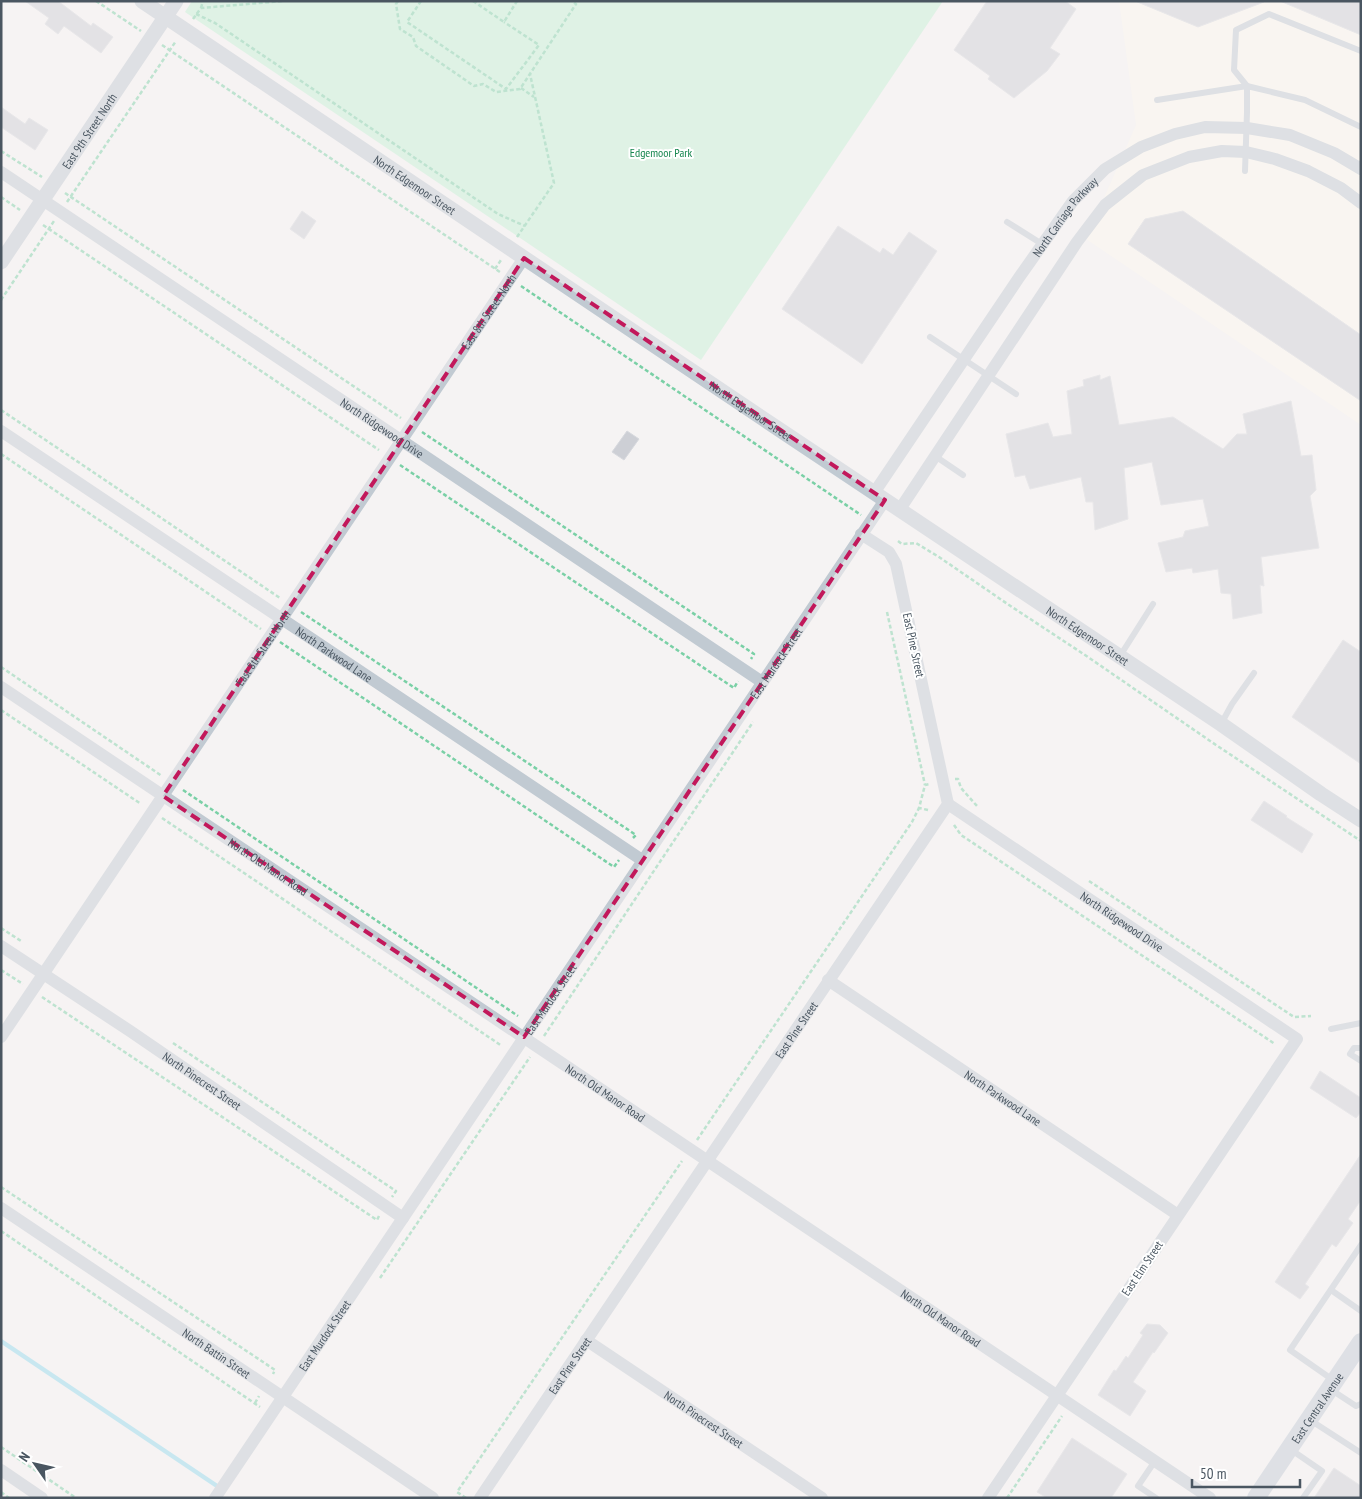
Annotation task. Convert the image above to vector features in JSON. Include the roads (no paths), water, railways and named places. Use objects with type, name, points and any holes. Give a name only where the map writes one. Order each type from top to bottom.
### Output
[{"type":"main road","name":"East Central Avenue","points":[[1260,1496],[1289,1448],[1361,1342]]},
{"type":"street","name":"North Edgemoor Street","points":[[142,1],[1120,656],[1361,820]]},
{"type":"street","name":"East 9th Street North","points":[[1,262],[176,1]]},
{"type":"street","name":"North Carriage Parkway","points":[[880,496],[964,360],[1042,244],[1073,201],[1105,168],[1141,147],[1175,134],[1205,127],[1247,128],[1290,135],[1334,153],[1361,169]]},
{"type":"street","name":"North Carriage Parkway","points":[[900,510],[1076,242],[1105,205],[1143,175],[1189,157],[1222,151],[1246,152],[1275,159],[1308,171],[1341,188],[1361,202]]},
{"type":"street","name":"North Ridgewood Drive","points":[[1,172],[762,682]]},
{"type":"street","name":"East 8th Street North","points":[[1,1037],[524,258]]},
{"type":"street","name":"North Parkwood Lane","points":[[1,431],[642,860]]},
{"type":"street","name":"East Murdock Street","points":[[215,1498],[862,534],[870,521],[880,496]]},
{"type":"street","name":"East Pine Street","points":[[480,1498],[948,804],[896,564],[889,552],[862,534]]},
{"type":"street","name":"North Old Manor Road","points":[[1,687],[524,1036],[1210,1498]]},
{"type":"street","name":"North Ridgewood Drive","points":[[948,804],[1297,1039]]},
{"type":"street","name":"North Pinecrest Street","points":[[1,946],[130,1031],[402,1218]]},
{"type":"street","name":"North Parkwood Lane","points":[[828,980],[1178,1215]]},
{"type":"street","name":"East Elm Street","points":[[988,1498],[1297,1039]]},
{"type":"street","name":"North Battin Street","points":[[1,1208],[433,1498]]},
{"type":"street","name":"North Pinecrest Street","points":[[586,1340],[822,1498]]},
{"type":"street","points":[[1,1470],[42,1498]]},
{"type":"lane","points":[[1245,171],[1247,86],[1234,70],[1236,30],[1268,14],[1361,52]]},
{"type":"lane","points":[[1157,100],[1247,86],[1305,100],[1361,127]]},
{"type":"lane","points":[[1007,222],[1042,244]]},
{"type":"lane","points":[[930,337],[1016,394]]},
{"type":"lane","points":[[935,456],[963,475]]},
{"type":"lane","points":[[1120,656],[1153,604]]},
{"type":"lane","points":[[1221,724],[1232,704],[1254,673]]},
{"type":"lane","points":[[1331,1029],[1361,1023]]},
{"type":"lane","points":[[1361,1048],[1354,1048],[1350,1054],[1361,1061]]},
{"type":"lane","points":[[1361,1245],[1290,1350],[1356,1406],[1361,1404]]},
{"type":"lane","points":[[1331,1290],[1361,1311]]},
{"type":"lane","points":[[1309,1419],[1361,1453]]},
{"type":"lane","points":[[1289,1448],[1322,1471],[1304,1498]]},
{"type":"lane","points":[[1155,1461],[1138,1486],[1156,1498]]},
{"type":"waterway","points":[[1,1341],[220,1488]]},
{"type":"park label","name":"Edgemoor Park","points":[[661,152]]}]
